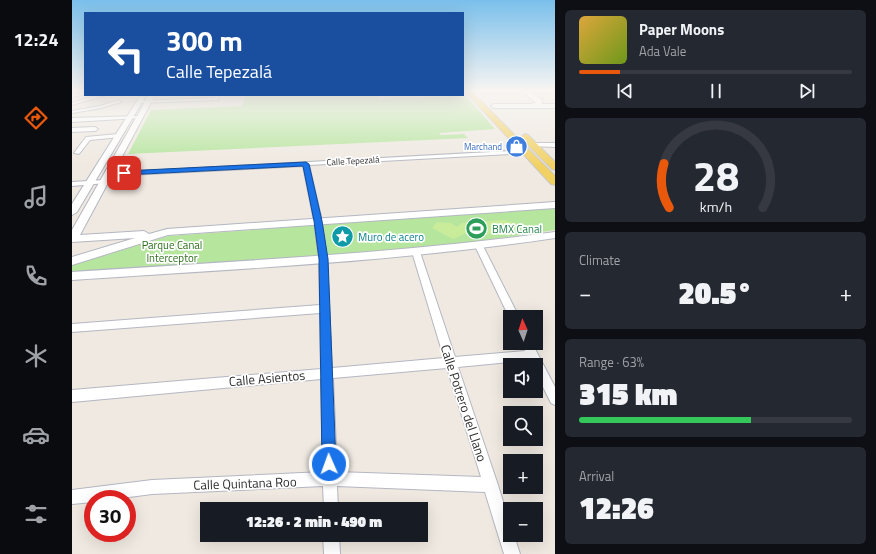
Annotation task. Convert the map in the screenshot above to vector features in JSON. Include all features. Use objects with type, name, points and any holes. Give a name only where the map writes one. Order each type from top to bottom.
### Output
[{"type":"main road","points":[[500,116],[530,149],[555,182]]},
{"type":"main road","points":[[500,116],[530,149],[555,167]]},
{"type":"main road","points":[[72,239],[139,117]]},
{"type":"main road","points":[[72,212],[129,118]]},
{"type":"main road","points":[[72,239],[555,205]]},
{"type":"main road","points":[[72,261],[167,232]]},
{"type":"main road","points":[[72,276],[416,252],[479,246],[555,235]]},
{"type":"street","points":[[72,120],[139,117]]},
{"type":"street","points":[[100,121],[91,135],[119,135]]},
{"type":"street","points":[[72,130],[95,129]]},
{"type":"street","points":[[77,153],[86,139],[119,135]]},
{"type":"street","points":[[72,146],[83,145]]},
{"type":"street","name":"Calle Tepezalá","points":[[72,184],[90,183],[106,178],[530,149],[555,145]]},
{"type":"street","points":[[306,164],[318,221],[323,259],[331,502]]},
{"type":"street","points":[[479,246],[511,310]]},
{"type":"street","name":"Calle Potrero del Llano","points":[[416,252],[512,554]]},
{"type":"street","points":[[72,328],[325,309]]},
{"type":"street","points":[[530,350],[555,399]]},
{"type":"street","name":"Calle Asientos","points":[[72,396],[327,372],[533,355]]},
{"type":"street","name":"Calle Quintana Roo","points":[[72,497],[152,487],[330,479],[491,485]]},
{"type":"street","points":[[331,542],[332,554]]},
{"type":"green space","points":[[148,116],[483,116],[495,129],[439,133],[441,135],[464,134],[468,138],[128,154]]},
{"type":"green space","name":"Parque Canal Interceptor","points":[[555,208],[555,230],[446,246],[72,274],[72,265],[169,236]]},
{"type":"green space","name":"BMX Canal","points":[[504,220],[523,226],[519,229],[498,230],[482,237],[466,233],[453,239],[432,228],[437,222],[451,223],[457,227],[462,223]]},
{"type":"place","name":"Marchand","points":[[517,147]]},
{"type":"place","name":"BMX Canal","points":[[477,229]]},
{"type":"place","name":"Muro de acero","points":[[343,237]]},
{"type":"route","points":[[124,173],[306,164],[318,221],[323,259],[329,464]]}]
